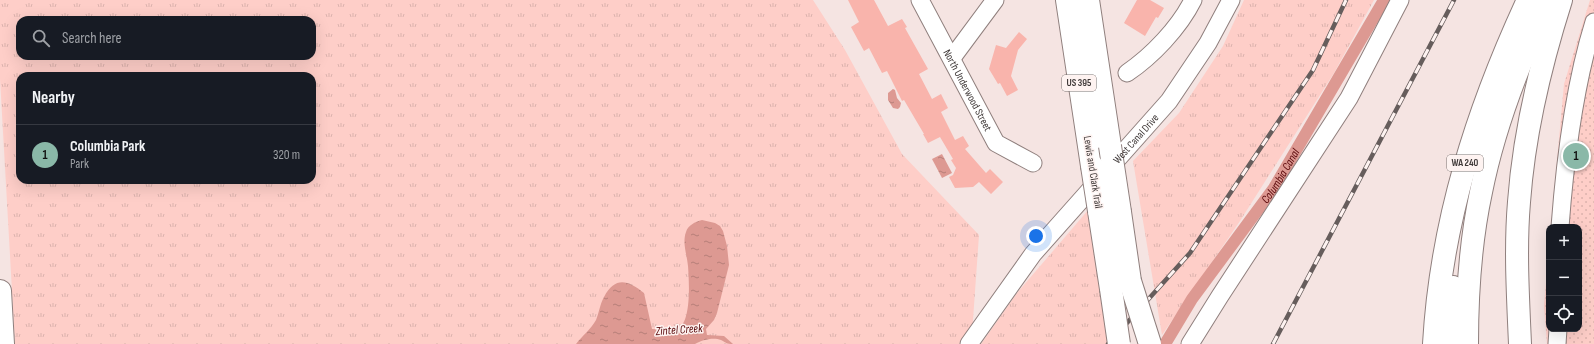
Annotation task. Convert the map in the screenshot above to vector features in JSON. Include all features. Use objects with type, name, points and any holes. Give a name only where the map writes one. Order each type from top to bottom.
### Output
[{"type":"main road","name":"Lewis and Clark Trail","points":[[1067,0],[1092,166],[1109,211]]},
{"type":"main road","name":"Lewis and Clark Trail","points":[[1088,0],[1110,146],[1109,211],[1121,285],[1140,344]]},
{"type":"main road","points":[[1520,344],[1517,243],[1523,161],[1540,72],[1561,0]]},
{"type":"main road","points":[[1451,344],[1454,272],[1459,227],[1466,188],[1483,125],[1534,1]]},
{"type":"main road","points":[[1467,344],[1470,257],[1482,184],[1534,1]]},
{"type":"main road","name":"WA 240","points":[[1434,344],[1440,278],[1450,220],[1459,182],[1490,91],[1534,1]]},
{"type":"main road","name":"Lewis and Clark Trail","points":[[1119,344],[1121,285]]},
{"type":"main road","points":[[1121,285],[1150,344]]},
{"type":"main road","points":[[0,291],[3,344]]},
{"type":"street","name":"North Underwood Street","points":[[920,0],[996,143],[1033,163]]},
{"type":"street","points":[[952,58],[995,0]]},
{"type":"street","points":[[1127,73],[1158,48],[1189,8],[1193,0]]},
{"type":"street","name":"West Canal Drive","points":[[969,344],[1033,254],[1169,101],[1208,43],[1232,0]]},
{"type":"street","points":[[1190,344],[1349,98],[1400,0]]},
{"type":"street","points":[[1560,224],[1565,176],[1577,97],[1584,56],[1594,22]]},
{"type":"street","points":[[1557,344],[1558,332]]},
{"type":"green space","points":[[0,0],[813,0],[845,50],[902,154],[979,235],[972,334],[965,344],[15,344],[0,79]]},
{"type":"green space","points":[[1244,0],[1374,0],[1334,73],[1240,221],[1162,335],[1133,161],[1179,113],[1223,46]]},
{"type":"green space","points":[[1590,0],[1594,0],[1594,344],[1547,344],[1546,332],[1582,332],[1582,224],[1551,224],[1564,84]]},
{"type":"green space","points":[[1089,209],[1108,344],[981,344],[1017,293]]},
{"type":"green space","points":[[1546,282],[1546,331],[1544,306]]},
{"type":"water","points":[[893,89],[895,90],[897,98],[901,103],[898,109],[893,108],[888,100],[888,93]]},
{"type":"water","points":[[942,154],[952,173],[942,178],[932,159]]},
{"type":"water","name":"Zintel Creek","points":[[702,220],[715,223],[720,226],[723,231],[727,246],[729,265],[717,313],[714,320],[706,329],[707,335],[724,336],[733,344],[728,344],[721,340],[711,339],[695,344],[576,344],[596,320],[608,290],[617,283],[622,282],[633,285],[644,293],[652,329],[671,330],[677,329],[682,325],[687,310],[689,290],[685,236],[690,226]]},
{"type":"building","points":[[848,0],[874,0],[888,26],[902,19],[907,27],[905,28],[928,69],[919,74],[932,99],[941,94],[948,108],[941,112],[955,140],[963,136],[969,146],[965,149],[986,173],[990,169],[1003,182],[991,194],[979,182],[973,187],[955,188],[949,177],[953,175],[956,168],[951,160],[953,159],[940,137],[928,143],[904,100],[902,101],[887,71],[882,73],[869,48],[864,51],[851,27],[859,22]]},
{"type":"building","points":[[1137,0],[1150,0],[1164,8],[1158,18],[1156,17],[1145,36],[1124,23]]},
{"type":"building","points":[[1019,32],[1027,39],[1018,50],[1011,76],[1018,90],[1007,96],[1000,83],[998,84],[989,69],[996,45],[1006,48]]},
{"type":"waterway","name":"Columbia Canal","points":[[1165,344],[1192,299],[1274,188],[1384,0]]},
{"type":"railway","points":[[1108,344],[1190,253],[1313,70],[1346,0]]},
{"type":"railway","points":[[1273,344],[1454,0]]},
{"type":"place","name":"Columbia Park","points":[[1576,156]]}]
